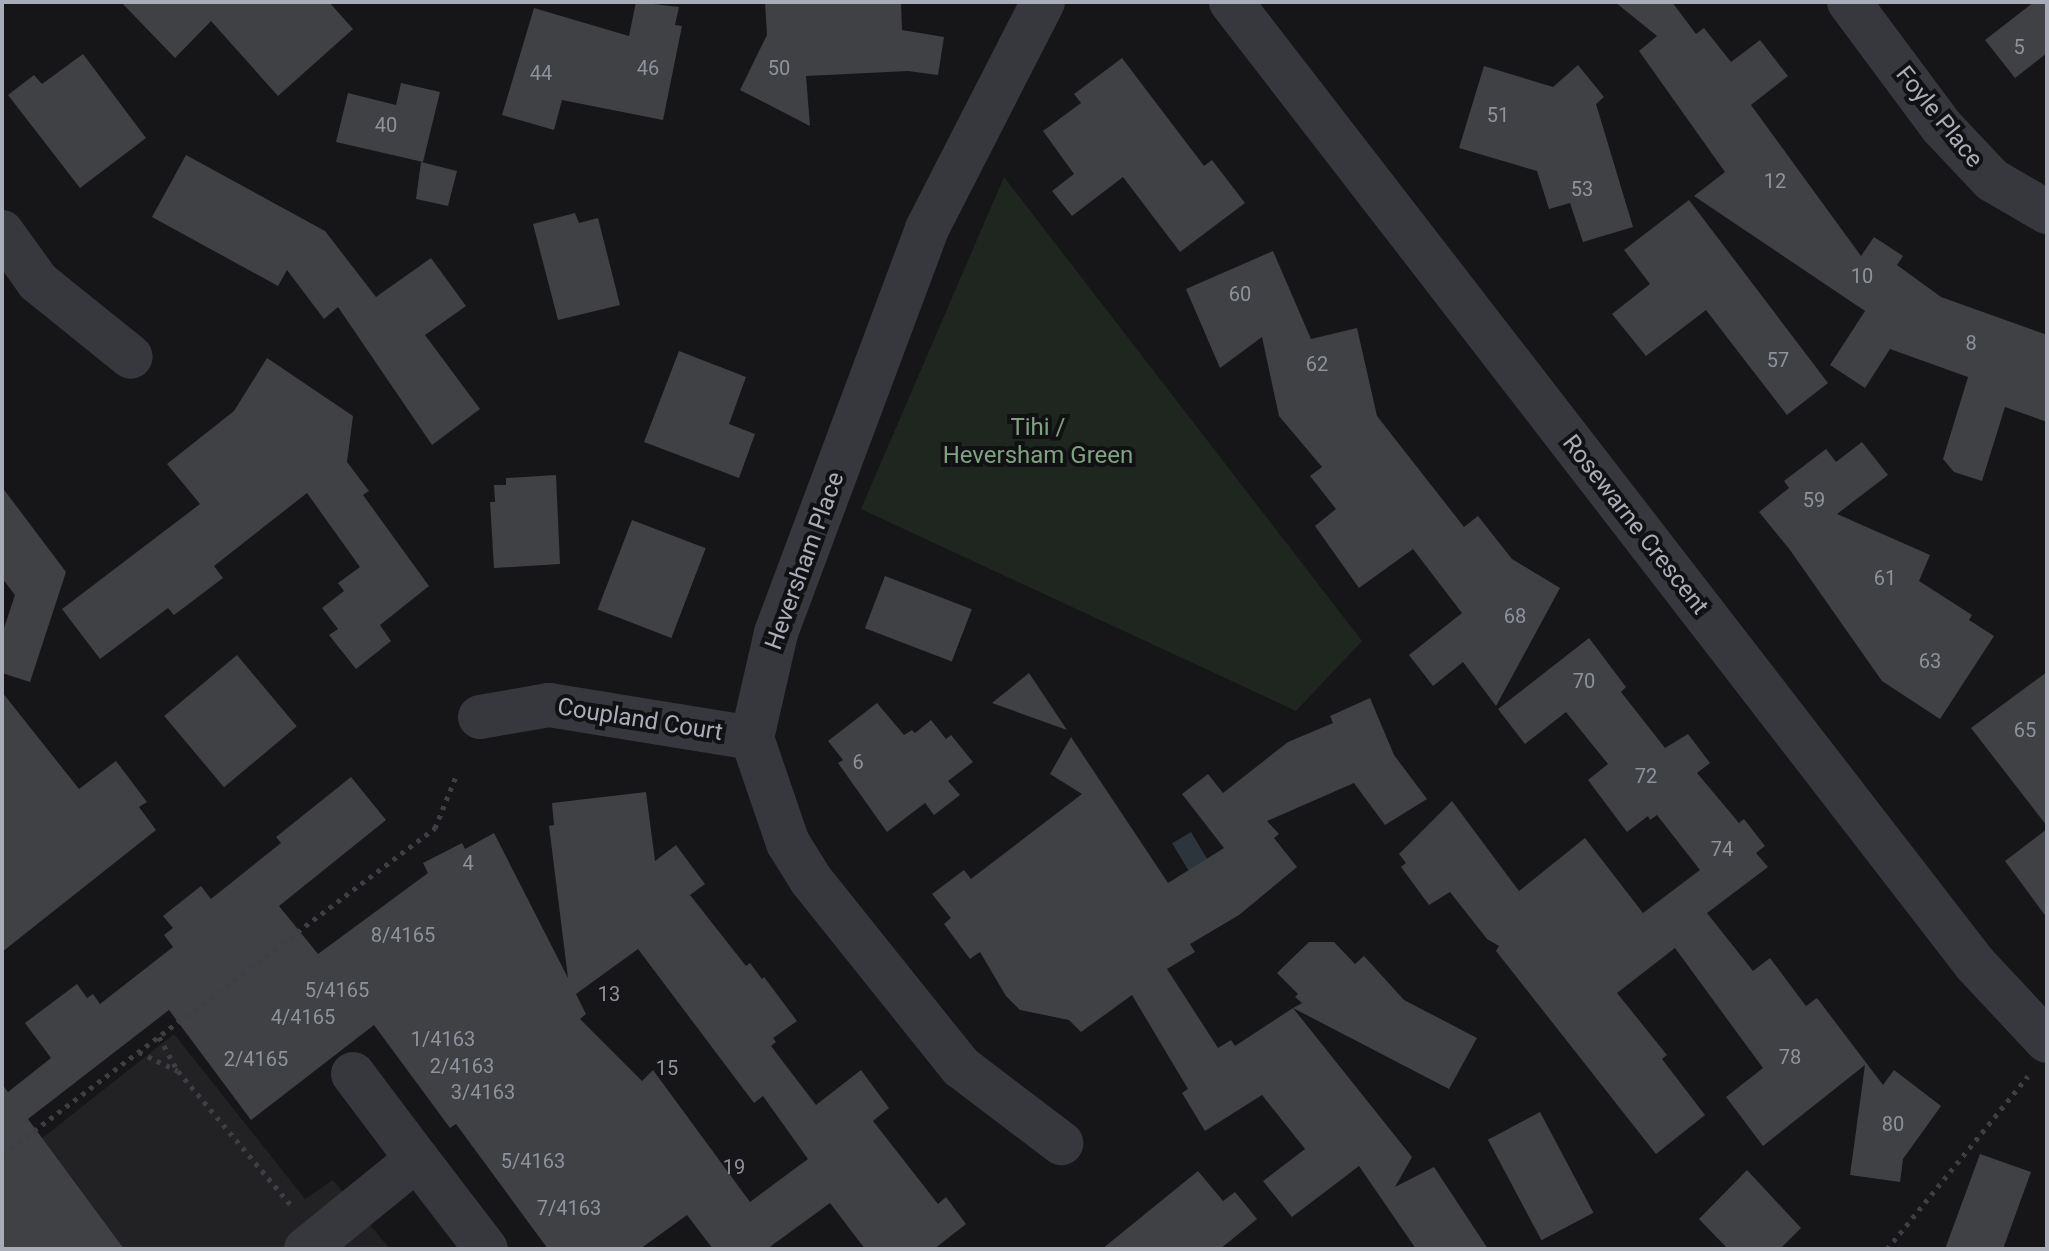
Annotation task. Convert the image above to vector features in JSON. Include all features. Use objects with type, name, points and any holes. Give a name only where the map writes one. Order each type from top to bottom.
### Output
[{"type":"street","name":"Heversham Place","points":[[752,738],[776,633],[927,229],[1043,2]]},
{"type":"street","name":"Rosewarne Crescent","points":[[1231,2],[1975,964],[2041,1054]]},
{"type":"street","name":"Foyle Place","points":[[1849,2],[1942,127],[1992,180],[2047,212]]},
{"type":"street","points":[[2,232],[38,282],[131,357]]},
{"type":"street","name":"Coupland Court","points":[[480,717],[549,705],[752,738]]},
{"type":"street","points":[[752,738],[788,843],[811,880],[961,1067],[1061,1143]]},
{"type":"street","points":[[353,1074],[486,1249]]},
{"type":"street","points":[[303,1232],[417,1159]]},
{"type":"path","points":[[2,1155],[435,828],[456,776]]},
{"type":"path","points":[[159,1037],[178,1071],[303,1232]]},
{"type":"path","points":[[139,1052],[178,1071]]},
{"type":"path","points":[[1887,1249],[2041,1054]]},
{"type":"shaded area","points":[[1191,832],[1214,870],[1195,881],[1172,843]]},
{"type":"shaded area","points":[[174,1034],[305,1199],[333,1180],[390,1249],[2,1249],[2,1170]]},
{"type":"green space","name":"Tihi / Heversham Green","points":[[1004,177],[1362,641],[1296,711],[861,509]]},
{"type":"building","points":[[121,2],[329,2],[353,29],[278,96],[211,21],[175,58]]},
{"type":"building","points":[[636,2],[679,7],[675,25],[682,26],[663,120],[562,100],[554,130],[502,115],[534,8],[629,36]]},
{"type":"building","points":[[765,2],[901,2],[902,30],[944,37],[938,75],[908,71],[806,76],[810,126],[740,90],[767,35]]},
{"type":"building","points":[[1615,2],[1672,2],[1696,34],[1704,28],[1731,62],[1760,40],[1788,76],[1751,105],[1861,256],[1874,237],[1903,256],[1897,265],[1941,297],[2047,335],[2047,422],[2005,407],[1982,481],[1954,472],[1943,459],[1968,377],[1890,349],[1865,388],[1830,365],[1865,311],[1694,196],[1725,172],[1639,51],[1657,36]]},
{"type":"building","points":[[2034,2],[2047,2],[2047,53],[2015,78],[1985,40]]},
{"type":"building","points":[[83,54],[146,138],[80,188],[8,95],[34,75],[42,84]]},
{"type":"building","points":[[1122,58],[1204,166],[1212,160],[1245,203],[1180,252],[1123,177],[1072,216],[1052,191],[1074,174],[1043,131],[1081,103],[1074,94]]},
{"type":"building","points":[[1578,65],[1604,97],[1596,104],[1633,227],[1583,242],[1570,203],[1549,209],[1537,171],[1459,148],[1484,66],[1553,87]]},
{"type":"building","points":[[401,83],[440,92],[423,162],[336,142],[348,93],[396,105]]},
{"type":"building","points":[[186,155],[325,231],[376,297],[431,258],[466,306],[425,335],[480,409],[432,445],[338,307],[324,319],[287,270],[278,286],[152,217]]},
{"type":"building","points":[[421,162],[457,171],[448,206],[416,199]]},
{"type":"building","points":[[1689,200],[1828,383],[1787,415],[1706,310],[1646,356],[1612,314],[1650,284],[1624,250]]},
{"type":"building","points":[[575,213],[579,223],[598,218],[620,305],[558,320],[533,224]]},
{"type":"building","points":[[1273,251],[1311,339],[1357,328],[1377,416],[1464,527],[1478,516],[1512,559],[1560,588],[1496,706],[1463,662],[1433,686],[1409,655],[1462,613],[1413,549],[1359,588],[1315,526],[1336,509],[1310,476],[1322,467],[1279,416],[1262,337],[1220,368],[1186,289]]},
{"type":"building","points":[[679,351],[746,377],[729,424],[755,434],[739,478],[644,442]]},
{"type":"building","points":[[267,358],[353,416],[347,462],[369,491],[363,495],[429,586],[380,625],[391,641],[356,669],[329,635],[338,629],[322,608],[344,591],[338,583],[360,567],[307,493],[214,566],[223,578],[174,615],[168,608],[100,659],[62,609],[200,504],[167,464],[234,411]]},
{"type":"building","points":[[1862,442],[1888,475],[1837,514],[1930,555],[1919,581],[1972,615],[1969,620],[1994,636],[1940,719],[1882,681],[1790,550],[1759,512],[1789,488],[1784,481],[1826,449],[1836,462]]},
{"type":"building","points":[[556,475],[560,564],[494,568],[490,502],[495,502],[494,485],[506,485],[506,478]]},
{"type":"building","points":[[2,487],[66,572],[30,682],[2,673],[2,634],[15,595],[2,578]]},
{"type":"building","points":[[632,520],[706,548],[671,638],[598,610]]},
{"type":"building","points":[[885,576],[972,609],[952,662],[865,628]]},
{"type":"building","points":[[1589,638],[1626,687],[1621,692],[1665,748],[1688,734],[1710,763],[1697,773],[1739,823],[1744,819],[1765,846],[1756,853],[1768,867],[1707,913],[1753,971],[1770,958],[1806,1006],[1817,998],[1883,1085],[1894,1070],[1941,1106],[1903,1159],[1900,1182],[1850,1175],[1865,1065],[1763,1146],[1726,1097],[1763,1068],[1675,948],[1617,993],[1667,1055],[1662,1059],[1705,1115],[1656,1154],[1496,951],[1499,946],[1487,939],[1450,892],[1429,905],[1401,867],[1406,863],[1399,854],[1452,801],[1519,891],[1585,838],[1643,913],[1700,870],[1657,815],[1650,820],[1648,816],[1627,832],[1588,780],[1608,764],[1566,712],[1525,744],[1498,709]]},
{"type":"building","points":[[237,655],[297,726],[224,787],[164,716]]},
{"type":"building","points":[[2047,672],[2047,826],[1971,728]]},
{"type":"building","points":[[1029,673],[1067,730],[992,703]]},
{"type":"building","points":[[2,692],[79,789],[116,761],[147,802],[139,807],[156,830],[2,952]]},
{"type":"building","points":[[1370,698],[1394,755],[1427,799],[1385,825],[1354,783],[1267,821],[1279,834],[1274,838],[1297,867],[1239,915],[1190,944],[1195,952],[1167,969],[1218,1048],[1231,1040],[1235,1046],[1293,1008],[1412,1157],[1395,1187],[1434,1167],[1488,1249],[1416,1249],[1359,1166],[1292,1217],[1263,1181],[1305,1149],[1262,1095],[1205,1131],[1182,1093],[1188,1089],[1132,995],[1081,1032],[1069,1020],[1020,1010],[1006,996],[980,952],[970,959],[944,924],[951,918],[932,894],[964,870],[971,879],[1082,794],[1050,774],[1071,737],[1168,883],[1224,848],[1182,794],[1208,774],[1223,793],[1288,742],[1333,723],[1330,716]]},
{"type":"building","points":[[877,703],[904,735],[912,730],[915,733],[931,720],[946,739],[951,735],[973,762],[948,781],[960,795],[934,815],[925,803],[887,832],[838,763],[843,760],[828,741]]},
{"type":"building","points":[[351,777],[386,820],[279,906],[318,954],[428,873],[423,863],[462,843],[465,849],[494,833],[568,978],[549,826],[554,825],[552,803],[646,792],[655,861],[676,845],[705,884],[690,895],[746,966],[750,963],[762,979],[764,977],[797,1021],[773,1038],[776,1042],[771,1046],[816,1105],[861,1070],[889,1108],[873,1121],[938,1204],[946,1197],[966,1224],[934,1249],[865,1249],[830,1203],[767,1249],[713,1249],[687,1215],[640,1249],[548,1249],[456,1124],[450,1128],[374,1025],[251,1120],[169,1010],[28,1119],[124,1249],[2,1249],[2,1084],[8,1092],[51,1058],[25,1023],[77,984],[87,998],[93,994],[100,1004],[173,947],[164,935],[173,928],[163,916],[201,886],[211,899],[281,843],[276,837]],"holes":[[[638,949],[754,1103],[763,1096],[808,1159],[750,1202],[653,1070],[642,1081],[580,1019],[586,1014],[576,994]]]},
{"type":"building","points":[[2047,829],[2047,918],[2005,861]]},
{"type":"building","points":[[1309,942],[1334,942],[1355,964],[1364,956],[1404,1000],[1477,1038],[1449,1089],[1293,1008],[1302,1003],[1295,997],[1298,994],[1277,973]]},
{"type":"building","points":[[1540,1112],[1594,1213],[1541,1240],[1488,1140]]},
{"type":"building","points":[[1980,1154],[2031,1172],[2003,1249],[1945,1249]]},
{"type":"building","points":[[1747,1170],[1801,1228],[1780,1249],[1728,1249],[1699,1219]]},
{"type":"building","points":[[1198,1171],[1223,1201],[1235,1192],[1257,1219],[1220,1249],[1102,1249]]}]
